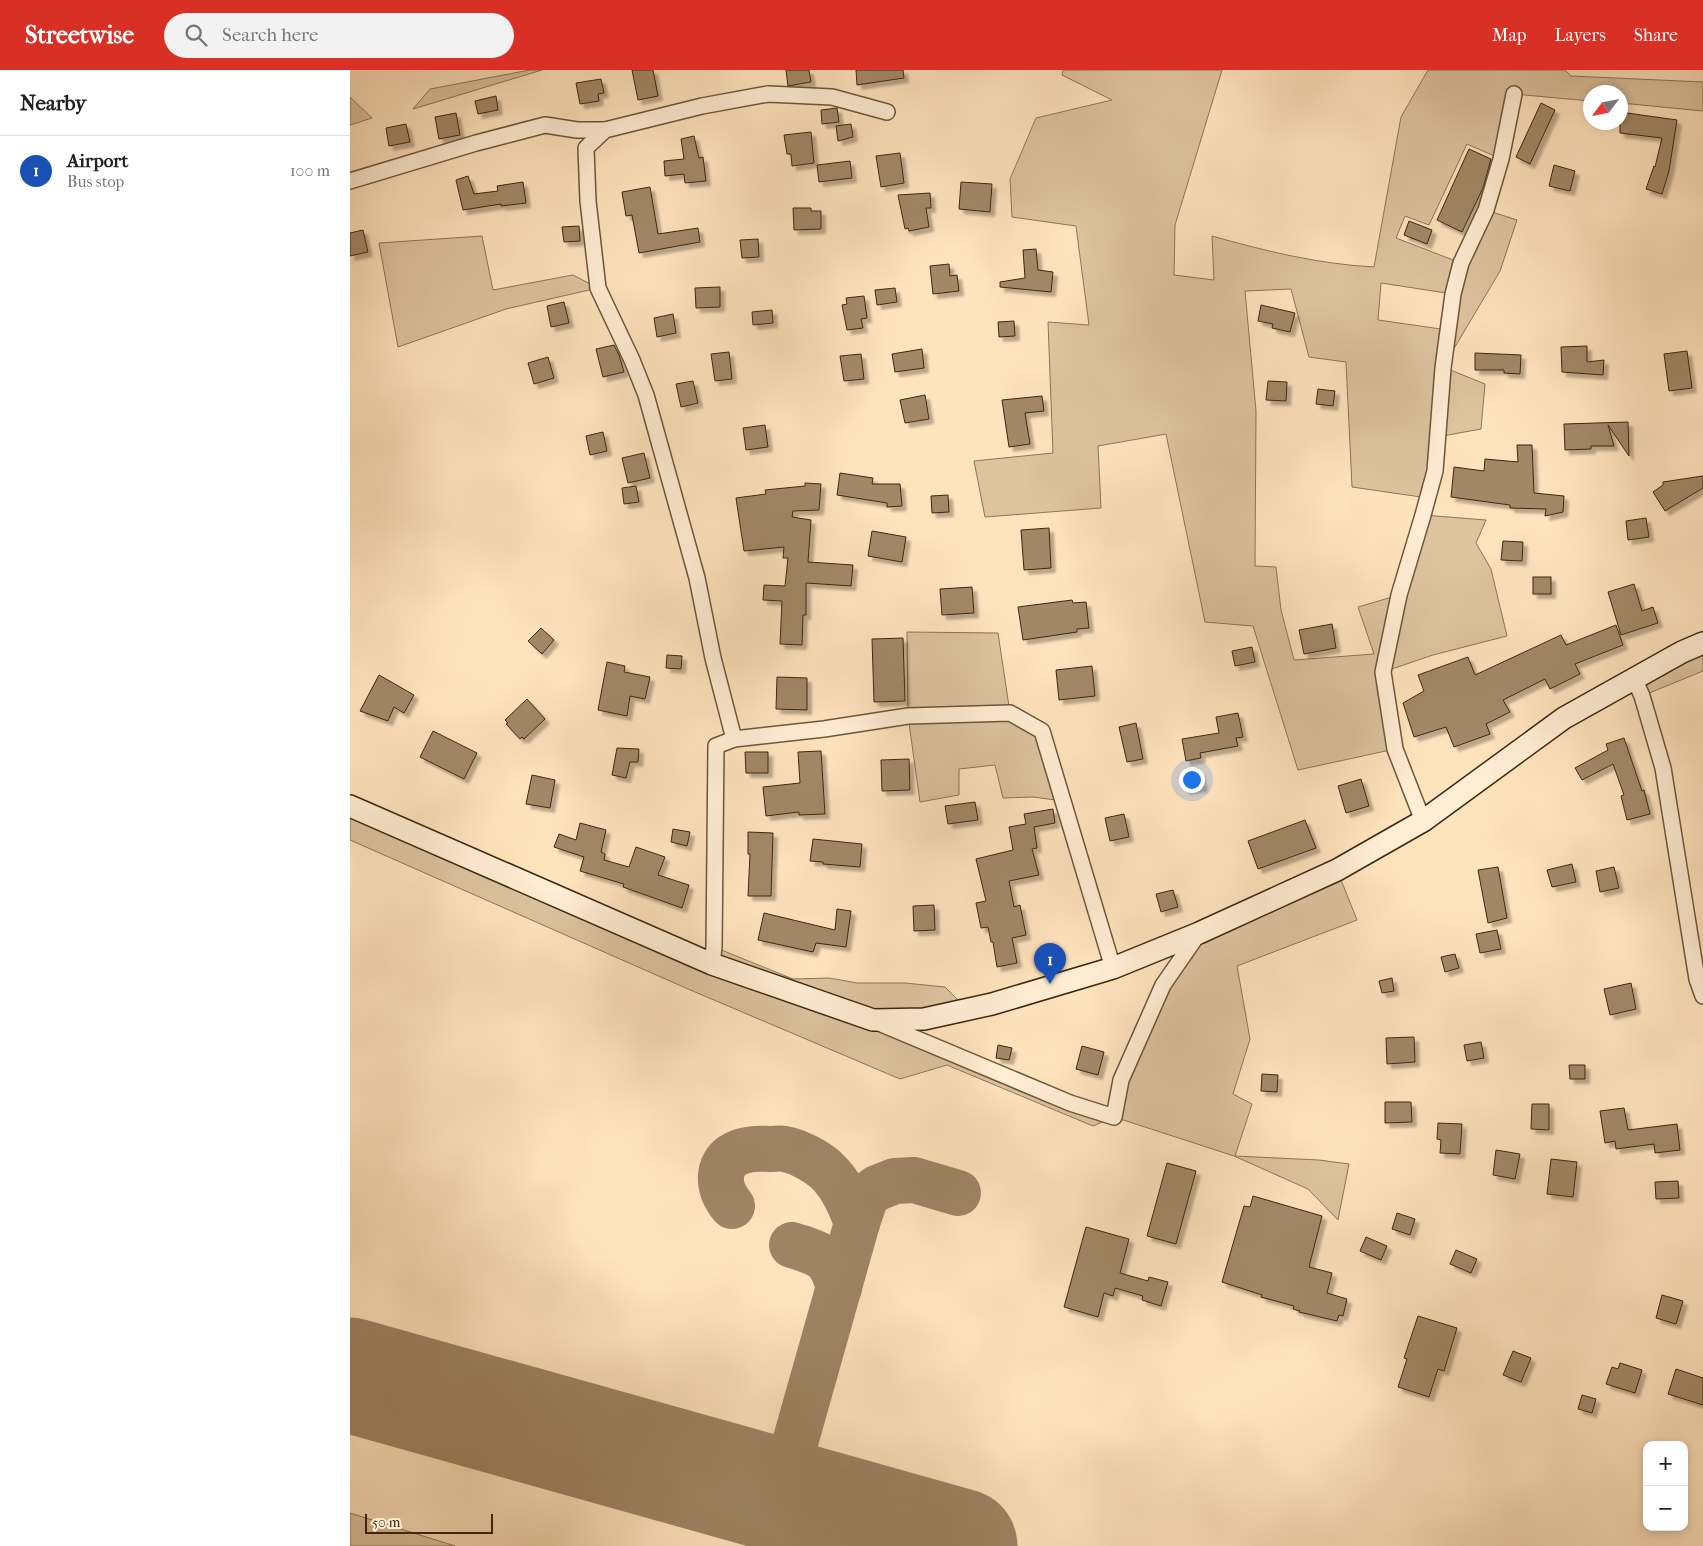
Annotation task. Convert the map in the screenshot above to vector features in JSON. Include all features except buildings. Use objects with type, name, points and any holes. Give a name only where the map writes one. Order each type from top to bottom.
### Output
[{"type":"main road","points":[[350,806],[712,964],[873,1020],[924,1019],[968,1010],[1113,968],[1199,933],[1337,870],[1423,821],[1564,718],[1682,652],[1703,643]]},
{"type":"street","points":[[350,181],[476,143],[545,125],[577,130],[605,130],[702,106],[768,94],[832,98],[887,112]]},
{"type":"street","points":[[1423,821],[1394,749],[1383,672],[1399,595],[1424,515],[1435,471],[1443,368],[1453,294],[1461,263],[1488,201],[1502,158],[1514,94]]},
{"type":"street","points":[[605,130],[586,148],[588,201],[598,288],[646,395],[697,578],[713,658],[734,740]]},
{"type":"street","points":[[1634,678],[1642,696],[1664,768],[1698,979],[1703,996]]},
{"type":"street","points":[[712,964],[714,947],[716,746],[734,740],[908,716],[1010,713],[1042,731],[1113,968]]},
{"type":"street","points":[[873,1020],[1070,1103],[1114,1117],[1121,1080],[1163,984],[1199,933]]},
{"type":"shaded area","points":[[530,70],[542,70],[413,109],[430,89]]},
{"type":"shaded area","points":[[1063,70],[1222,70],[1175,225],[1174,275],[1214,280],[1212,236],[1292,256],[1374,267],[1401,117],[1428,70],[1565,70],[1571,76],[1703,82],[1703,111],[1628,104],[1628,85],[1583,85],[1583,100],[1514,94],[1501,159],[1467,144],[1429,225],[1405,216],[1396,238],[1461,263],[1486,210],[1517,220],[1500,271],[1443,367],[1485,384],[1481,429],[1437,437],[1428,498],[1352,487],[1346,362],[1309,357],[1291,289],[1245,291],[1256,411],[1255,566],[1276,567],[1281,610],[1294,660],[1374,654],[1358,607],[1399,595],[1423,515],[1486,520],[1476,543],[1491,569],[1507,636],[1433,655],[1383,672],[1395,749],[1298,770],[1253,626],[1205,622],[1166,434],[1098,446],[1101,508],[985,517],[974,461],[1053,453],[1048,322],[1089,325],[1076,226],[1012,217],[1010,179],[1036,118],[1112,100],[1062,75]],"holes":[[[1381,283],[1453,294],[1448,330],[1378,320]]]},
{"type":"shaded area","points":[[350,97],[372,118],[350,125]]},
{"type":"shaded area","points":[[482,236],[493,290],[573,275],[598,288],[506,309],[398,347],[379,243]]},
{"type":"shaded area","points":[[907,632],[998,633],[1010,713],[1042,731],[1063,801],[1033,797],[1003,798],[995,765],[959,769],[959,795],[920,802],[908,716]]},
{"type":"shaded area","points":[[1703,643],[1703,671],[1642,696],[1634,678]]},
{"type":"shaded area","points":[[350,806],[712,963],[714,947],[793,979],[829,978],[857,983],[905,983],[945,987],[968,1010],[875,1020],[1114,1117],[1093,1126],[947,1065],[900,1079],[688,989],[350,840]]},
{"type":"shaded area","points":[[1337,870],[1357,920],[1237,966],[1250,1039],[1233,1094],[1252,1104],[1235,1156],[1319,1160],[1349,1164],[1338,1220],[1308,1189],[1234,1156],[1114,1117],[1163,985],[1199,933]]},
{"type":"shaded area","points":[[350,1513],[455,1546],[350,1546]]},
{"type":"taxiway","points":[[732,1206],[721,1184],[721,1175],[727,1160],[746,1150],[783,1149],[807,1157],[826,1170],[841,1188],[857,1223],[789,1464],[795,1485],[806,1498],[821,1506],[842,1513]]},
{"type":"taxiway","points":[[857,1223],[866,1196],[877,1188],[895,1181],[914,1180],[958,1193]]},
{"type":"taxiway","points":[[792,1245],[811,1251],[823,1258],[832,1269],[839,1288]]},
{"type":"taxiway","points":[[742,1485],[768,1481],[789,1464]]},
{"type":"runway","points":[[350,1375],[960,1546]]},
{"type":"place","name":"Airport","points":[[1050,984]]}]
